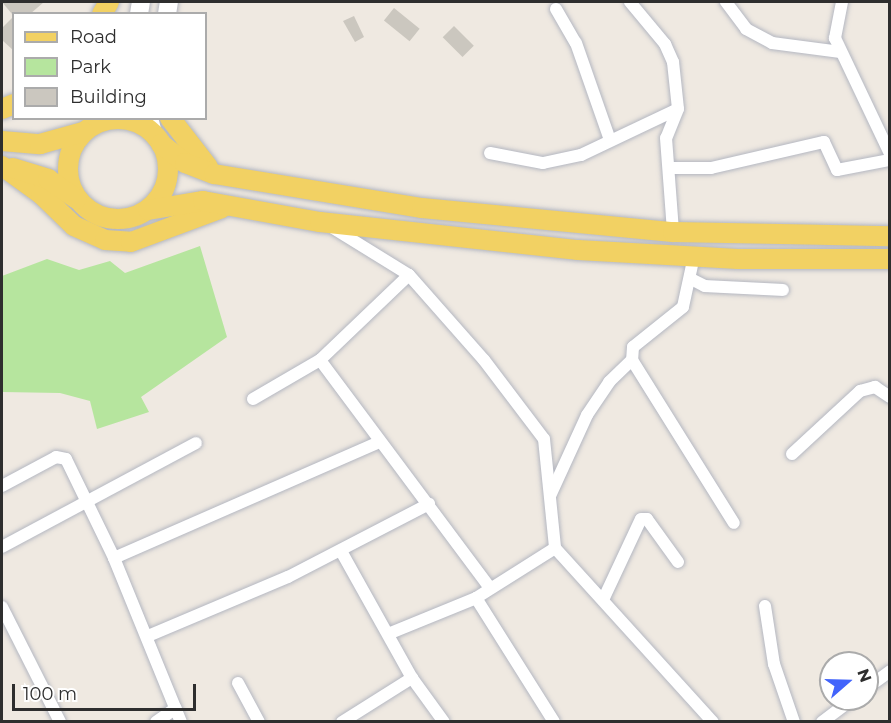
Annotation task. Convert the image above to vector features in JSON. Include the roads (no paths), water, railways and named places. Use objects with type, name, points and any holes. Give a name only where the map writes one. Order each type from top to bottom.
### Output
[{"type":"main road","points":[[2,141],[40,144],[94,125],[127,120],[154,132],[185,163],[214,174],[422,208],[673,232],[890,236]]},
{"type":"main road","points":[[172,120],[214,174]]},
{"type":"main road","points":[[77,200],[68,165],[94,125]]},
{"type":"main road","points":[[148,210],[165,187],[167,158],[154,132]]},
{"type":"main road","points":[[2,166],[38,174],[110,219],[194,201],[320,222],[578,250],[694,256],[890,259]]},
{"type":"main road","points":[[2,166],[41,194],[74,226],[105,240],[131,242],[228,206]]},
{"type":"street","points":[[630,2],[665,44],[673,62],[678,109],[666,138],[673,232]]},
{"type":"street","points":[[726,2],[746,29],[772,43],[840,52]]},
{"type":"street","points":[[842,2],[835,38],[890,154]]},
{"type":"street","points":[[556,4],[576,43],[610,140]]},
{"type":"street","points":[[490,153],[543,163],[581,155],[678,109]]},
{"type":"street","points":[[670,168],[711,168],[824,142],[837,170],[890,160]]},
{"type":"street","points":[[320,222],[409,275],[448,315],[543,439],[555,548],[713,722]]},
{"type":"street","points":[[694,256],[693,280],[683,307],[633,347],[632,360],[734,523]]},
{"type":"street","points":[[253,399],[320,360],[409,275]]},
{"type":"street","points":[[693,280],[705,286],[783,290]]},
{"type":"street","points":[[320,360],[490,588]]},
{"type":"street","points":[[549,497],[587,415],[609,382],[632,360]]},
{"type":"street","points":[[792,454],[860,391],[875,387],[890,397]]},
{"type":"street","points":[[114,558],[379,442]]},
{"type":"street","points":[[2,547],[86,498],[196,443]]},
{"type":"street","points":[[2,486],[62,458],[86,498],[114,558],[182,722]]},
{"type":"street","points":[[148,636],[341,552],[429,504]]},
{"type":"street","points":[[603,600],[641,519],[647,519],[678,562]]},
{"type":"street","points":[[388,634],[476,598],[555,548]]},
{"type":"street","points":[[341,552],[412,678],[444,722]]},
{"type":"street","points":[[476,598],[554,722]]},
{"type":"street","points":[[765,606],[774,664],[794,722]]},
{"type":"street","points":[[2,607],[60,722]]},
{"type":"street","points":[[342,722],[412,678]]},
{"type":"street","points":[[238,683],[260,722]]},
{"type":"street","points":[[156,722],[176,708]]},
{"type":"street","points":[[822,722],[836,711]]}]
